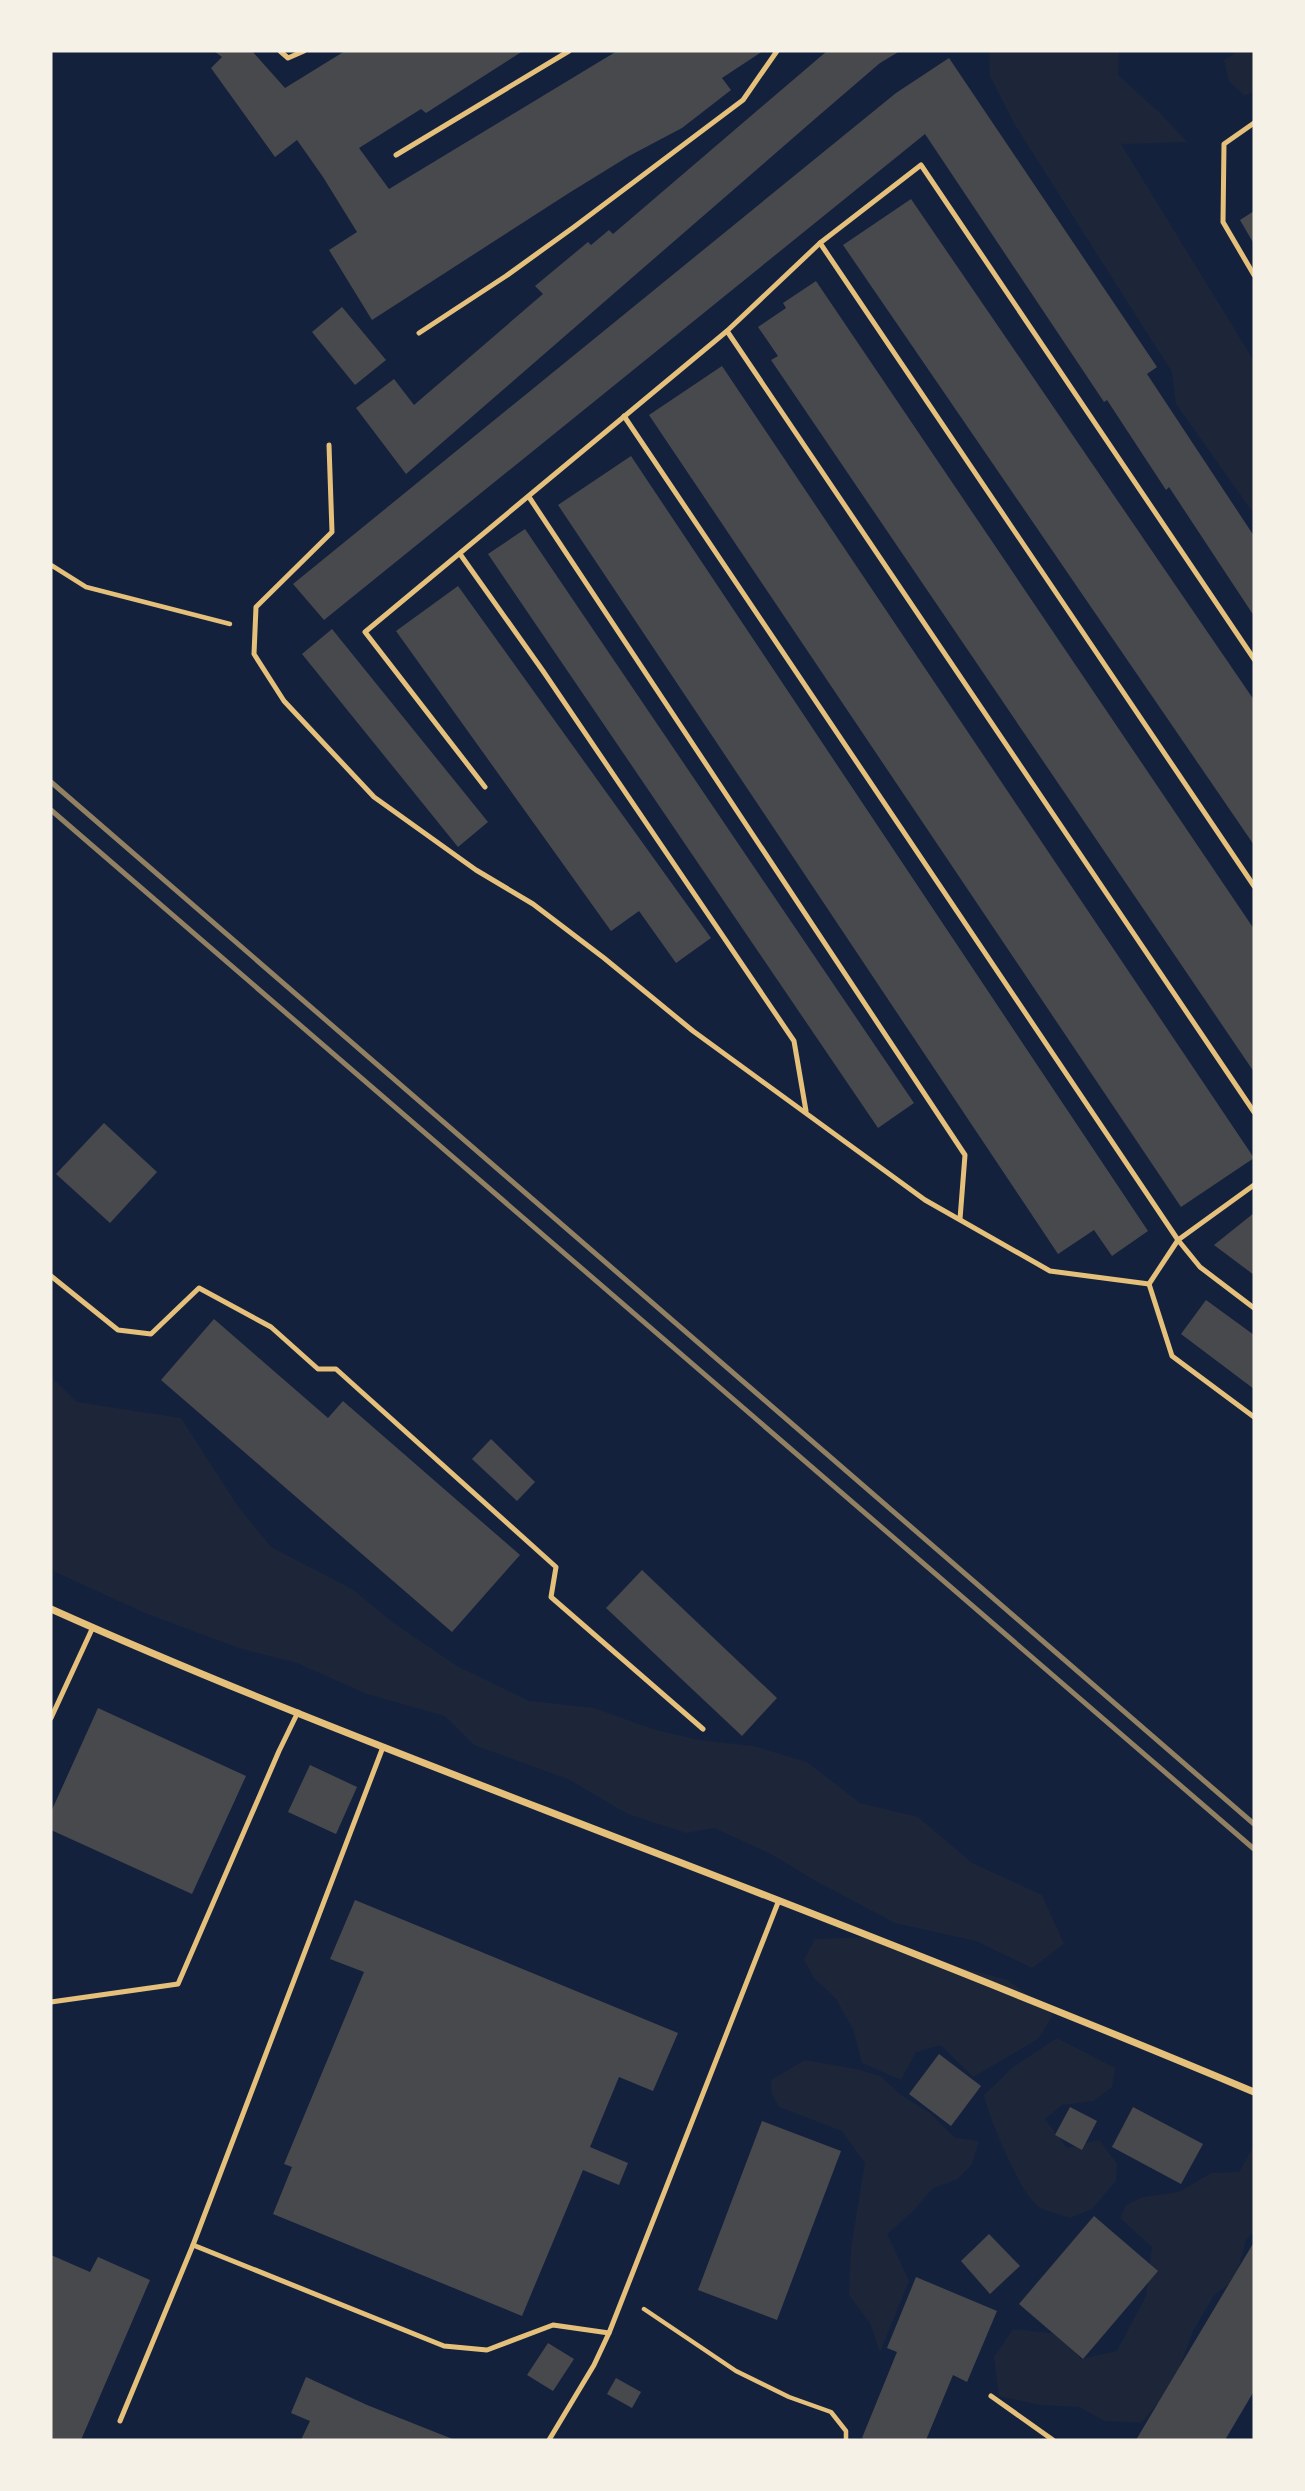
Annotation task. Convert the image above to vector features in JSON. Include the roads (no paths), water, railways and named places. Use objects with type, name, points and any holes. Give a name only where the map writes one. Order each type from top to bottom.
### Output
[{"type":"street","points":[[51,1609],[383,1748],[779,1900],[1254,2092]]},
{"type":"lane","points":[[280,51],[288,58],[304,51]]},
{"type":"lane","points":[[396,155],[569,51]]},
{"type":"lane","points":[[419,333],[506,276],[743,100],[777,51]]},
{"type":"lane","points":[[1254,123],[1224,144],[1223,222],[1254,275]]},
{"type":"lane","points":[[485,788],[365,632],[727,331],[820,243],[921,165],[1254,659]]},
{"type":"lane","points":[[820,243],[1254,886]]},
{"type":"lane","points":[[727,331],[1254,1112]]},
{"type":"lane","points":[[624,416],[1178,1240],[1200,1268],[1254,1308]]},
{"type":"lane","points":[[329,445],[332,532],[256,607],[254,654],[284,701],[374,797],[476,870],[533,904],[693,1031],[925,1200],[1050,1271],[1149,1284]]},
{"type":"lane","points":[[529,496],[965,1155],[960,1219]]},
{"type":"lane","points":[[460,554],[543,671],[794,1041],[806,1111]]},
{"type":"lane","points":[[1149,1284],[1178,1240],[1254,1185]]},
{"type":"lane","points":[[51,1276],[118,1330],[151,1335],[199,1288],[271,1328],[318,1369],[336,1369],[556,1567],[551,1597],[703,1729]]},
{"type":"lane","points":[[1149,1284],[1172,1356],[1254,1417]]},
{"type":"lane","points":[[51,1718],[93,1628]]},
{"type":"lane","points":[[51,2001],[178,1984],[298,1712]]},
{"type":"lane","points":[[120,2421],[193,2245],[383,1748]]},
{"type":"lane","points":[[549,2440],[594,2365],[609,2333],[779,1900]]},
{"type":"lane","points":[[193,2245],[444,2346],[487,2350],[553,2325],[609,2333]]},
{"type":"lane","points":[[991,2396],[1053,2440]]},
{"type":"railway","points":[[51,782],[1254,1824]]},
{"type":"railway","points":[[51,810],[1254,1849]]}]
